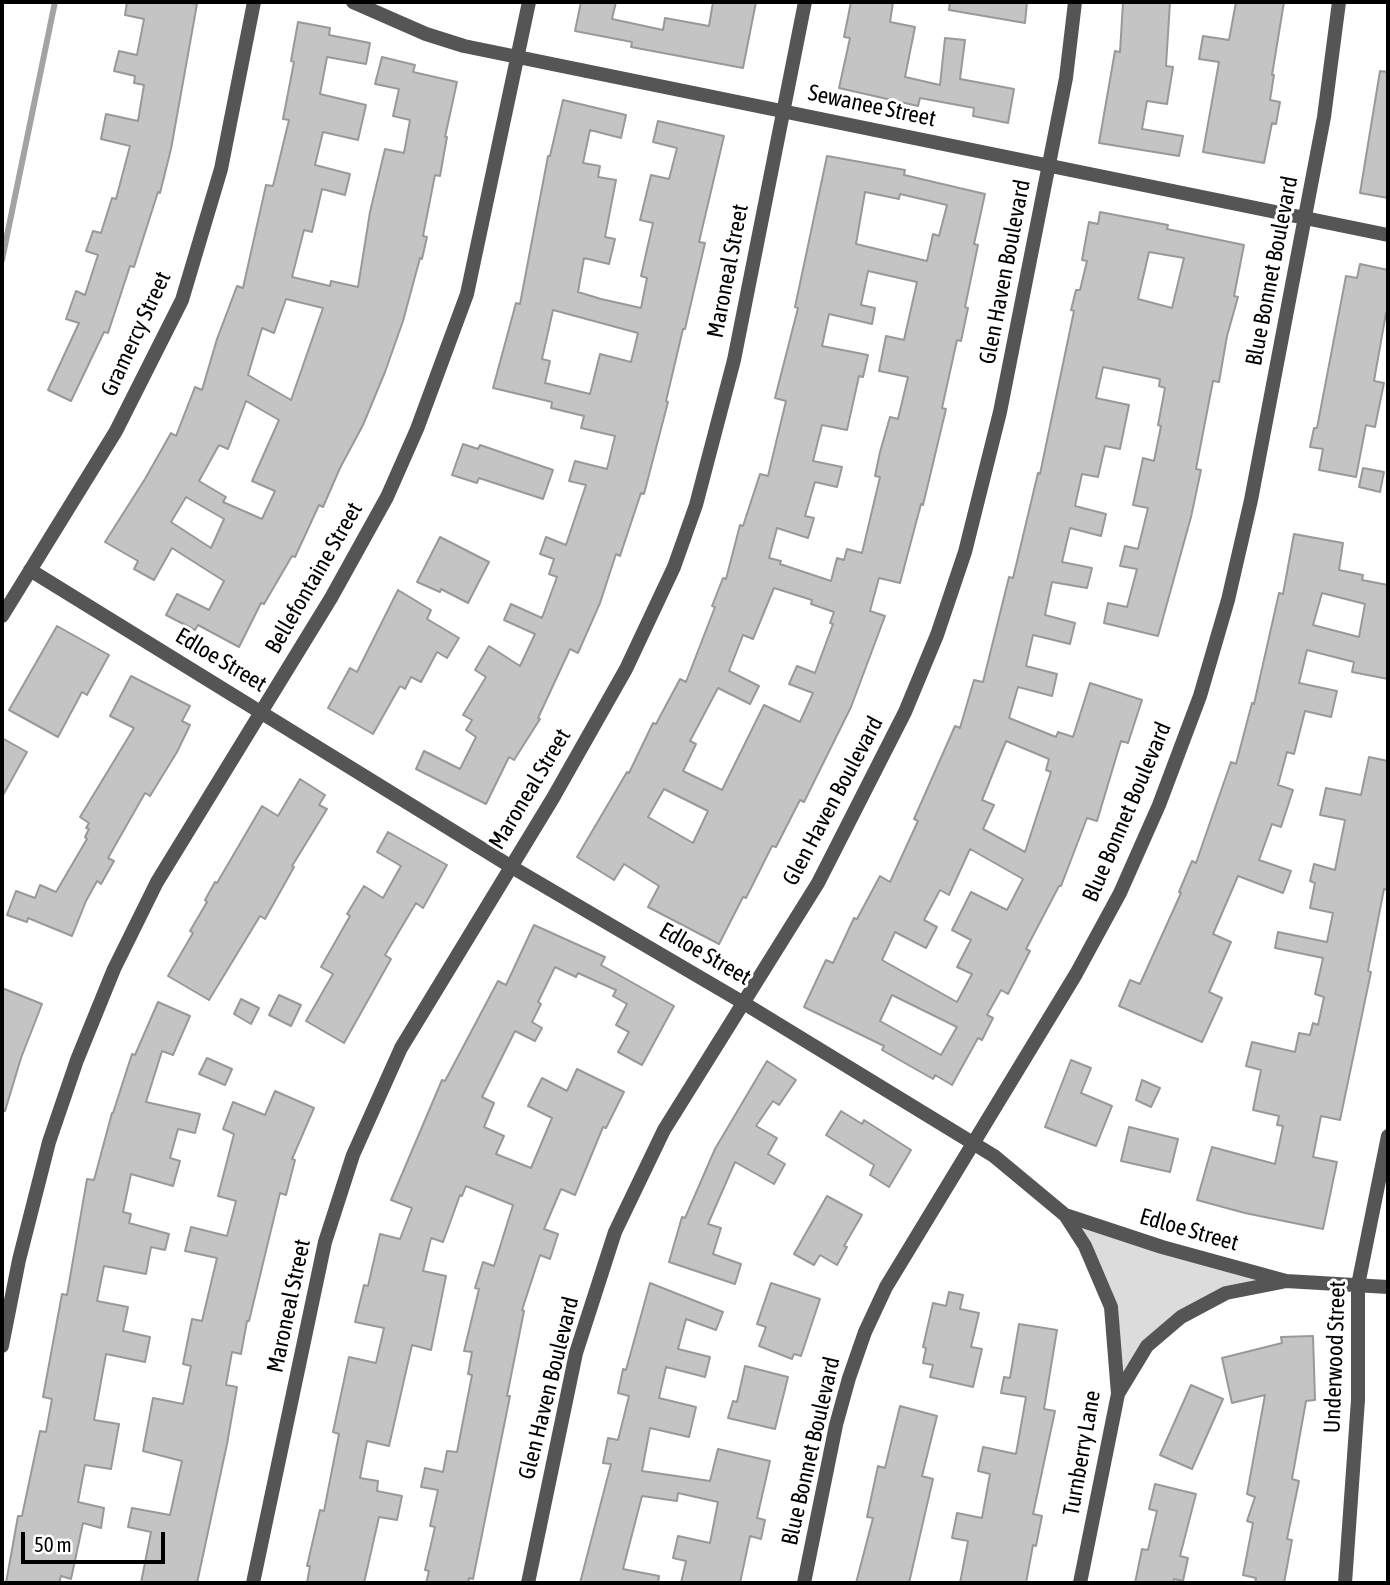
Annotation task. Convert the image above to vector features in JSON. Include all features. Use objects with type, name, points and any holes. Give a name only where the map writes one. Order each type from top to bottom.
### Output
[{"type":"street","name":"Gramercy Street","points":[[2,616],[116,431],[181,300],[221,169],[254,2]]},
{"type":"street","name":"Sewanee Street","points":[[354,2],[426,34],[464,46],[1388,235]]},
{"type":"street","name":"Bellefontaine Street","points":[[2,1346],[19,1260],[49,1142],[86,1037],[114,969],[157,882],[331,598],[387,497],[417,429],[467,295],[529,2]]},
{"type":"street","name":"Maroneal Street","points":[[253,1583],[325,1242],[353,1155],[401,1048],[553,798],[626,669],[674,567],[696,506],[734,360],[805,2]]},
{"type":"street","name":"Glen Haven Boulevard","points":[[528,1583],[576,1353],[615,1232],[664,1130],[818,883],[905,712],[937,635],[965,552],[1000,412],[1066,78],[1075,2]]},
{"type":"street","name":"Blue Bonnet Boulevard","points":[[804,1583],[836,1425],[865,1332],[886,1287],[1076,974],[1119,893],[1159,805],[1200,696],[1228,600],[1251,500],[1324,117],[1339,2]]},
{"type":"street","name":"Edloe Street","points":[[30,570],[510,866],[742,1002],[994,1156],[1065,1215],[1162,1247],[1286,1281],[1388,1287]]},
{"type":"street","name":"Underwood Street","points":[[1345,1583],[1358,1400],[1358,1285],[1388,1136]]},
{"type":"street","name":"Turnberry Lane","points":[[1065,1215],[1085,1246],[1111,1307],[1118,1394],[1080,1583]]},
{"type":"street","points":[[1118,1394],[1147,1346],[1181,1318],[1226,1293],[1286,1281]]},
{"type":"shaded area","points":[[1065,1215],[1286,1281],[1226,1293],[1147,1346],[1118,1394],[1111,1307]]},
{"type":"building","points":[[127,2],[197,4],[171,149],[160,193],[158,192],[134,267],[130,266],[108,333],[104,332],[71,401],[48,390],[79,323],[66,319],[76,291],[85,295],[98,255],[86,251],[93,231],[101,233],[112,198],[116,199],[130,146],[101,139],[106,114],[138,121],[144,85],[134,83],[135,76],[114,71],[119,51],[137,55],[144,19],[125,15]]},
{"type":"building","points":[[581,2],[616,2],[612,19],[663,30],[665,18],[709,26],[713,2],[756,2],[743,68],[631,47],[632,42],[575,31]]},
{"type":"building","points":[[851,2],[893,2],[890,22],[915,27],[905,77],[940,85],[945,38],[965,40],[960,79],[1014,89],[1008,123],[973,116],[974,108],[920,98],[918,106],[839,88],[850,38],[844,37]]},
{"type":"building","points":[[950,2],[1027,2],[1025,23],[949,10]]},
{"type":"building","points":[[1123,2],[1170,2],[1166,66],[1173,67],[1167,104],[1147,101],[1142,129],[1183,136],[1179,156],[1099,143],[1115,51],[1120,52]]},
{"type":"building","points":[[1236,2],[1284,2],[1270,100],[1280,102],[1276,124],[1272,123],[1264,163],[1203,152],[1219,62],[1199,59],[1203,36],[1229,40]]},
{"type":"building","points":[[298,22],[330,28],[329,35],[370,43],[366,64],[327,57],[320,94],[366,105],[358,140],[323,132],[315,165],[350,174],[345,195],[322,189],[312,232],[304,230],[292,277],[330,286],[331,281],[358,287],[370,212],[385,149],[404,153],[410,120],[393,116],[399,89],[375,84],[382,57],[415,65],[413,72],[457,82],[440,176],[435,175],[423,236],[427,237],[422,259],[420,258],[403,321],[385,372],[363,425],[323,507],[319,505],[295,557],[292,556],[264,604],[261,603],[239,647],[198,625],[195,630],[166,615],[177,594],[209,610],[224,581],[172,548],[154,580],[134,569],[138,561],[105,542],[171,433],[176,436],[195,387],[202,390],[237,286],[243,288],[266,185],[273,186],[289,120],[283,119],[294,62],[291,61]],"holes":[[[286,299],[323,308],[291,400],[248,375],[262,328],[274,333]],[[246,401],[279,420],[252,481],[275,491],[262,519],[223,502],[226,497],[199,481],[219,445],[228,449]],[[186,497],[224,519],[211,548],[171,522]]]},
{"type":"building","points":[[1380,71],[1388,72],[1388,198],[1360,193]]},
{"type":"building","points":[[563,100],[626,115],[621,138],[590,130],[583,163],[600,166],[598,177],[616,180],[605,237],[615,239],[609,264],[584,258],[578,292],[641,308],[647,278],[641,276],[653,223],[640,220],[651,175],[669,179],[677,148],[653,142],[658,121],[724,136],[699,242],[705,243],[644,494],[641,493],[620,556],[616,554],[600,603],[578,653],[570,649],[538,718],[540,719],[514,760],[509,757],[486,804],[416,769],[424,751],[460,769],[476,737],[466,730],[472,720],[463,715],[486,677],[475,670],[489,646],[520,666],[535,634],[504,620],[511,604],[542,618],[557,577],[549,574],[554,559],[540,554],[546,537],[566,545],[586,485],[569,481],[575,461],[607,469],[615,436],[581,428],[584,416],[551,408],[552,402],[493,388],[516,303],[520,304]],"holes":[[[553,310],[638,333],[631,362],[600,354],[590,394],[545,383],[550,361],[542,359]]]},
{"type":"building","points":[[827,156],[905,170],[904,175],[985,194],[974,244],[978,245],[961,341],[957,340],[942,408],[946,409],[923,505],[921,504],[900,583],[879,578],[870,611],[885,616],[851,707],[804,802],[800,800],[776,847],[772,846],[719,944],[648,907],[659,886],[624,864],[614,880],[577,857],[627,772],[629,773],[653,723],[656,724],[680,679],[686,682],[715,607],[712,606],[723,578],[726,579],[740,525],[743,526],[760,474],[768,476],[786,401],[775,398],[798,308],[795,307]],"holes":[[[865,192],[899,199],[900,194],[947,205],[939,236],[933,234],[927,261],[856,244]],[[868,271],[917,282],[904,340],[886,336],[879,371],[908,377],[898,419],[890,417],[880,452],[875,476],[880,477],[862,553],[847,549],[844,560],[837,558],[831,581],[769,558],[777,528],[808,538],[814,518],[805,516],[815,482],[837,487],[842,467],[813,461],[822,425],[847,430],[859,376],[863,377],[868,355],[822,346],[829,314],[872,324],[875,308],[861,305]],[[774,588],[812,600],[811,604],[834,612],[830,623],[833,624],[815,673],[797,666],[789,684],[813,693],[800,722],[764,705],[722,790],[683,771],[696,744],[690,741],[718,688],[750,704],[759,686],[729,671],[743,635],[753,639]],[[664,789],[708,811],[693,843],[648,817]]]},
{"type":"building","points":[[1100,212],[1168,225],[1167,229],[1244,245],[1234,296],[1238,297],[1227,336],[1219,382],[1213,381],[1196,469],[1201,470],[1191,517],[1158,636],[1104,623],[1108,603],[1127,607],[1137,569],[1120,566],[1125,546],[1138,549],[1148,508],[1133,505],[1143,458],[1154,461],[1165,388],[1159,386],[1160,379],[1103,367],[1096,398],[1129,405],[1120,449],[1105,446],[1098,477],[1082,474],[1075,506],[1106,514],[1101,536],[1070,528],[1062,562],[1092,568],[1087,588],[1052,582],[1045,615],[1075,623],[1070,644],[1033,635],[1026,666],[1057,674],[1052,696],[1018,687],[1009,718],[1056,737],[1058,732],[1073,737],[1090,683],[1142,700],[1128,743],[1121,741],[1097,821],[1087,818],[1061,886],[1026,949],[1030,951],[1008,994],[1001,990],[987,1015],[993,1018],[982,1040],[978,1038],[952,1085],[935,1075],[933,1079],[882,1050],[884,1046],[804,1007],[826,960],[833,963],[854,918],[857,919],[880,876],[890,882],[918,821],[914,819],[955,726],[960,728],[974,680],[983,682],[1009,577],[1013,578],[1038,473],[1040,474],[1074,311],[1071,310],[1076,290],[1080,290],[1087,261],[1082,260],[1089,222],[1098,224]],"holes":[[[1149,252],[1184,258],[1172,308],[1138,299]],[[1006,741],[1049,759],[1046,770],[1051,772],[1025,852],[983,829],[994,805],[982,800]],[[970,849],[1023,879],[1007,910],[971,892],[952,930],[971,940],[957,967],[972,974],[957,1002],[882,960],[895,932],[926,948],[937,927],[924,920],[940,890],[949,895]],[[892,995],[957,1027],[941,1055],[880,1021]]]},
{"type":"building","points":[[1360,264],[1388,270],[1388,314],[1386,313],[1374,381],[1384,383],[1375,427],[1366,425],[1356,477],[1319,470],[1323,449],[1310,447],[1314,428],[1317,428],[1346,276],[1357,278]]},
{"type":"building","points":[[463,444],[478,449],[480,445],[553,470],[543,499],[479,478],[477,483],[452,475]]},
{"type":"building","points":[[1363,468],[1384,472],[1380,492],[1359,487]]},
{"type":"building","points":[[1294,534],[1343,543],[1339,570],[1363,575],[1362,580],[1388,585],[1388,679],[1352,672],[1354,662],[1307,650],[1299,683],[1337,691],[1331,717],[1305,711],[1294,754],[1287,752],[1278,785],[1293,790],[1281,827],[1272,824],[1259,860],[1291,871],[1283,893],[1238,876],[1213,934],[1231,942],[1209,992],[1222,998],[1202,1042],[1119,1006],[1130,980],[1140,984],[1181,893],[1179,892],[1192,861],[1196,863],[1231,762],[1236,764],[1252,703],[1254,704],[1279,593],[1283,594]],"holes":[[[1322,593],[1365,604],[1359,637],[1313,625]]]},
{"type":"building","points":[[440,537],[489,562],[468,603],[441,589],[440,592],[417,582]]},
{"type":"building","points":[[398,590],[431,610],[427,619],[459,638],[447,658],[437,652],[421,682],[411,677],[405,689],[400,686],[373,734],[328,708],[350,668],[357,672]]},
{"type":"building","points":[[57,626],[109,655],[87,695],[82,692],[58,737],[9,710]]},
{"type":"building","points":[[131,676],[190,706],[182,721],[190,725],[177,752],[150,796],[145,793],[108,858],[114,861],[101,884],[97,881],[86,901],[72,936],[28,918],[27,922],[7,915],[16,891],[35,898],[40,885],[56,892],[87,839],[85,837],[89,829],[86,828],[89,823],[80,817],[134,728],[110,716]]},
{"type":"building","points":[[2,738],[27,752],[2,797]]},
{"type":"building","points":[[1369,757],[1388,761],[1388,890],[1384,889],[1368,971],[1371,972],[1340,1120],[1321,1116],[1313,1157],[1337,1162],[1323,1229],[1197,1200],[1212,1147],[1275,1164],[1283,1126],[1277,1125],[1279,1116],[1253,1110],[1261,1070],[1246,1066],[1252,1042],[1295,1052],[1299,1033],[1310,1035],[1313,1023],[1318,1025],[1324,997],[1315,994],[1323,958],[1275,948],[1278,932],[1327,942],[1333,913],[1310,908],[1315,883],[1310,881],[1314,864],[1335,870],[1345,820],[1320,815],[1326,788],[1361,795]]},
{"type":"building","points":[[300,779],[325,795],[319,805],[327,809],[292,866],[294,867],[265,919],[260,916],[209,1000],[168,976],[193,933],[190,931],[207,902],[205,900],[262,806],[278,816]]},
{"type":"building","points":[[388,832],[447,865],[423,908],[416,903],[385,955],[391,959],[344,1043],[306,1021],[333,974],[321,967],[364,886],[383,898],[401,866],[377,852]]},
{"type":"building","points":[[534,925],[605,957],[601,965],[674,1006],[642,1065],[618,1052],[629,1032],[616,1025],[627,1004],[613,996],[616,990],[578,973],[576,977],[555,967],[538,1002],[541,1004],[532,1022],[542,1028],[535,1041],[515,1031],[482,1097],[494,1103],[484,1127],[504,1136],[496,1154],[531,1168],[552,1118],[528,1106],[542,1078],[567,1091],[577,1069],[624,1092],[606,1128],[603,1127],[575,1195],[561,1189],[544,1229],[558,1234],[550,1259],[540,1255],[522,1310],[524,1311],[507,1396],[510,1396],[473,1579],[469,1578],[468,1583],[426,1583],[429,1571],[425,1570],[435,1527],[430,1526],[438,1490],[421,1487],[425,1468],[443,1472],[447,1451],[457,1452],[472,1375],[468,1374],[472,1352],[464,1351],[479,1289],[475,1288],[483,1262],[494,1266],[513,1205],[466,1186],[462,1196],[460,1195],[443,1242],[431,1238],[423,1271],[446,1276],[431,1350],[412,1345],[389,1446],[367,1441],[360,1478],[378,1481],[377,1491],[402,1496],[397,1520],[379,1517],[364,1583],[307,1583],[310,1566],[307,1566],[320,1510],[324,1511],[339,1434],[333,1432],[349,1357],[376,1363],[384,1328],[355,1322],[364,1285],[368,1286],[380,1234],[400,1239],[412,1208],[391,1200],[442,1080],[445,1081],[498,981],[506,985]]},
{"type":"building","points":[[2,988],[42,1004],[21,1058],[5,1111],[2,1110]]},
{"type":"building","points":[[279,995],[301,1005],[291,1026],[269,1015]]},
{"type":"building","points":[[241,999],[259,1008],[251,1024],[234,1014]]},
{"type":"building","points":[[158,1002],[190,1016],[173,1055],[162,1051],[146,1102],[200,1114],[195,1133],[178,1129],[170,1158],[180,1161],[173,1186],[131,1174],[123,1212],[131,1214],[129,1223],[169,1234],[165,1250],[151,1247],[146,1274],[104,1266],[97,1301],[128,1307],[123,1331],[150,1337],[145,1362],[106,1354],[94,1420],[119,1424],[111,1469],[85,1465],[78,1502],[104,1508],[101,1528],[83,1523],[71,1579],[61,1576],[59,1583],[6,1583],[18,1516],[22,1516],[40,1431],[46,1432],[52,1399],[43,1397],[62,1294],[67,1295],[87,1179],[94,1180],[112,1113],[132,1054],[135,1055]]},
{"type":"building","points":[[207,1058],[232,1069],[225,1085],[199,1074]]},
{"type":"building","points":[[1071,1060],[1091,1068],[1081,1093],[1112,1106],[1096,1146],[1045,1127]]},
{"type":"building","points":[[767,1061],[796,1080],[779,1105],[773,1101],[756,1126],[777,1138],[768,1154],[785,1164],[774,1184],[735,1162],[708,1224],[721,1228],[713,1254],[741,1264],[735,1284],[669,1262],[682,1217],[685,1218],[715,1149]]},
{"type":"building","points":[[1142,1080],[1160,1088],[1151,1107],[1136,1100]]},
{"type":"building","points":[[275,1091],[314,1108],[292,1159],[295,1160],[286,1195],[280,1193],[241,1354],[232,1352],[226,1385],[237,1387],[197,1583],[141,1583],[151,1532],[128,1527],[132,1508],[170,1515],[182,1461],[143,1451],[153,1398],[183,1404],[191,1366],[183,1364],[192,1319],[202,1321],[217,1258],[185,1251],[191,1227],[227,1236],[236,1201],[218,1196],[234,1134],[223,1129],[233,1102],[265,1115]]},
{"type":"building","points":[[841,1111],[862,1124],[864,1120],[911,1150],[889,1187],[870,1175],[874,1165],[826,1135]]},
{"type":"building","points":[[1129,1127],[1178,1139],[1170,1172],[1121,1161]]},
{"type":"building","points":[[827,1196],[862,1215],[844,1246],[847,1247],[837,1265],[820,1255],[814,1265],[794,1254]]},
{"type":"building","points":[[650,1283],[723,1312],[716,1330],[686,1319],[678,1349],[710,1357],[705,1377],[666,1367],[659,1398],[696,1407],[689,1437],[650,1428],[642,1471],[710,1481],[718,1449],[770,1461],[757,1518],[765,1520],[761,1539],[750,1536],[740,1583],[681,1583],[686,1561],[673,1558],[678,1536],[710,1543],[718,1502],[678,1493],[677,1501],[642,1496],[623,1569],[659,1576],[658,1583],[580,1583],[611,1464],[603,1463],[608,1438],[618,1440],[629,1396],[618,1393],[623,1369],[626,1370]]},
{"type":"building","points":[[771,1283],[820,1299],[801,1356],[794,1354],[792,1359],[759,1346],[766,1327],[757,1324]]},
{"type":"building","points":[[949,1292],[963,1295],[960,1309],[979,1313],[971,1347],[982,1349],[973,1387],[930,1377],[933,1365],[923,1363],[926,1348],[923,1347],[933,1303],[946,1306]]},
{"type":"building","points":[[1019,1324],[1057,1330],[1044,1409],[1055,1411],[1033,1514],[1042,1516],[1036,1546],[1033,1545],[1026,1583],[960,1583],[968,1541],[952,1538],[957,1513],[982,1518],[990,1474],[978,1471],[983,1447],[1016,1454],[1026,1397],[1001,1393],[1004,1377],[1010,1378]]},
{"type":"building","points":[[1313,1336],[1315,1400],[1306,1401],[1292,1479],[1299,1481],[1287,1539],[1292,1540],[1284,1583],[1255,1583],[1256,1578],[1243,1575],[1253,1523],[1247,1521],[1255,1497],[1247,1494],[1265,1395],[1232,1403],[1222,1358],[1282,1343],[1281,1337]]},
{"type":"building","points":[[745,1366],[788,1377],[775,1429],[728,1418],[733,1401],[737,1402]]},
{"type":"building","points":[[1191,1385],[1223,1399],[1192,1469],[1160,1455]]},
{"type":"building","points":[[900,1406],[937,1416],[922,1476],[933,1479],[909,1583],[856,1583],[873,1518],[867,1517],[878,1466],[885,1468]]},
{"type":"building","points":[[1155,1484],[1196,1494],[1180,1556],[1188,1558],[1183,1581],[1174,1579],[1173,1583],[1135,1583],[1142,1549],[1148,1550],[1157,1511],[1149,1509]]},
{"type":"waterway","points":[[2,260],[55,2]]}]
